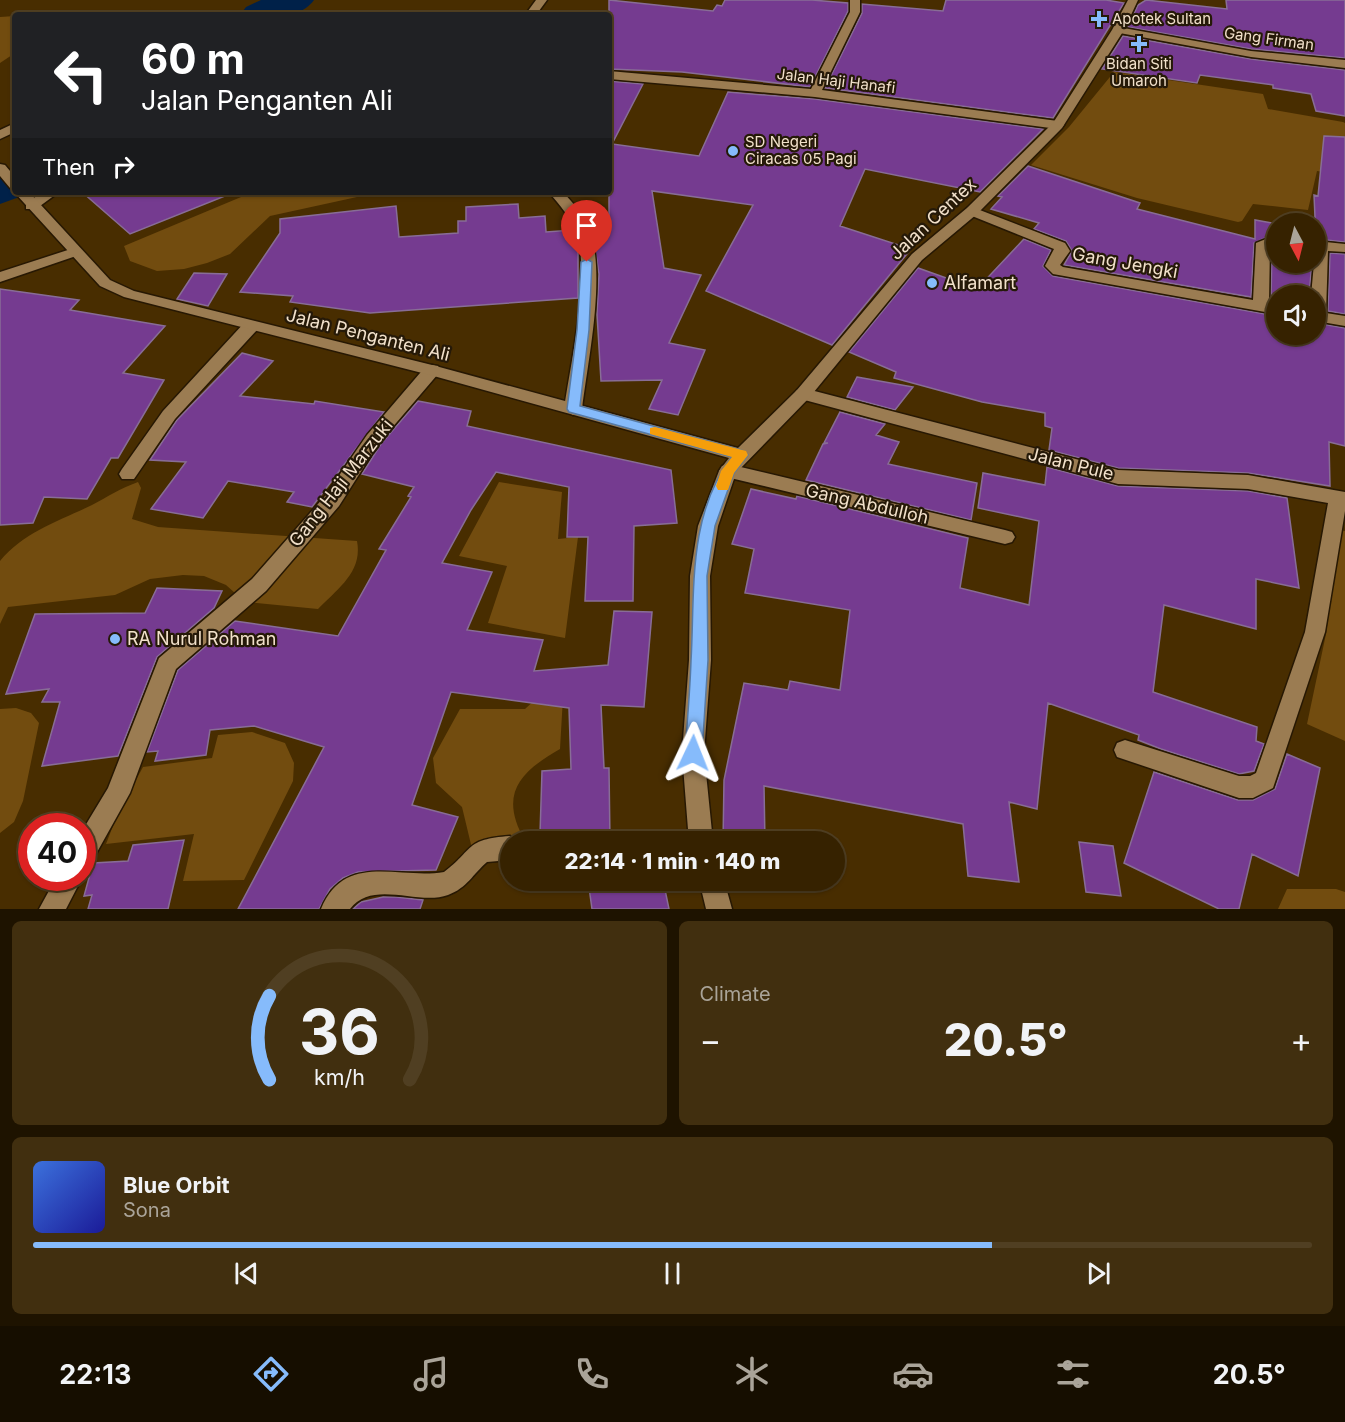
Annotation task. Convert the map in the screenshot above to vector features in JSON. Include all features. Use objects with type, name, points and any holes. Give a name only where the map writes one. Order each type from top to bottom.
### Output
[{"type":"street","points":[[532,12],[542,0]]},
{"type":"street","points":[[815,93],[855,12],[855,0]]},
{"type":"street","name":"Jalan Centex","points":[[735,463],[803,394],[917,257],[972,211],[1058,125],[1118,30],[1133,0]]},
{"type":"street","name":"Gang Firman","points":[[1118,30],[1251,54],[1345,64]]},
{"type":"street","name":"Jalan Haji Hanafi","points":[[612,75],[815,93],[1058,125]]},
{"type":"street","name":"Jalan Penganten Ali","points":[[0,168],[12,182]]},
{"type":"street","name":"Jalan Penganten Ali","points":[[24,195],[105,283],[129,294],[432,370],[573,409],[735,463]]},
{"type":"street","points":[[558,195],[584,235],[587,262],[583,330],[573,409]]},
{"type":"street","name":"Gang Jengki","points":[[972,211],[1060,246],[1063,251],[1052,266],[1054,270],[1266,307]]},
{"type":"street","points":[[1261,306],[1263,243],[1266,242]]},
{"type":"street","points":[[1326,246],[1345,248]]},
{"type":"street","points":[[0,277],[74,252]]},
{"type":"street","points":[[1326,318],[1345,321]]},
{"type":"street","points":[[128,474],[177,406],[251,326]]},
{"type":"street","name":"Gang Haji Marzuki","points":[[96,831],[118,793],[167,664],[259,585],[332,501],[373,439],[432,370]]},
{"type":"street","name":"Jalan Pule","points":[[803,394],[1118,477],[1248,482],[1342,498]]},
{"type":"street","points":[[700,831],[693,753],[700,660],[700,576],[708,526],[735,463]]},
{"type":"street","name":"Gang Abdulloh","points":[[735,463],[1005,537]]},
{"type":"street","points":[[1125,750],[1239,786],[1253,787],[1265,780],[1315,632],[1342,498]]},
{"type":"street","points":[[334,909],[341,896],[364,882],[441,885],[457,880],[474,857],[489,849],[500,848]]},
{"type":"street","points":[[52,909],[62,891]]},
{"type":"street","points":[[714,891],[719,909]]},
{"type":"shaded area","points":[[12,16],[12,55],[0,63],[0,17]]},
{"type":"shaded area","points":[[1114,72],[1263,94],[1268,109],[1343,122],[1345,123],[1345,175],[1317,171],[1308,210],[1253,204],[1242,221],[1238,222],[1137,198],[1031,165],[1069,127]]},
{"type":"shaded area","points":[[246,195],[366,195],[270,216],[230,254],[184,269],[157,271],[130,261],[124,246]]},
{"type":"shaded area","points":[[138,482],[141,488],[132,519],[158,527],[357,541],[356,562],[347,579],[318,609],[245,602],[226,585],[204,576],[183,575],[150,579],[115,595],[8,607],[0,624],[0,561],[9,551],[43,528]]},
{"type":"shaded area","points":[[499,482],[562,492],[558,539],[578,537],[565,638],[488,623],[507,566],[459,556]]},
{"type":"shaded area","points":[[1340,530],[1345,531],[1345,741],[1307,724],[1326,634]]},
{"type":"shaded area","points":[[563,697],[560,749],[533,767],[517,787],[514,811],[520,831],[500,831],[500,846],[474,857],[462,807],[436,783],[433,758],[460,709],[525,709],[537,698]]},
{"type":"shaded area","points":[[16,708],[31,713],[39,723],[23,801],[14,822],[0,833],[0,709]]},
{"type":"shaded area","points":[[252,732],[285,743],[294,763],[293,781],[244,880],[183,881],[194,834],[106,844],[118,813],[143,767],[212,758],[218,735]]},
{"type":"shaded area","points":[[1287,889],[1336,889],[1345,892],[1345,909],[1278,909]]},
{"type":"building","points":[[609,0],[713,11],[717,5],[722,6],[725,0],[812,0],[848,3],[848,11],[810,87],[682,72],[612,69],[612,12],[609,12]]},
{"type":"building","points":[[946,0],[1106,0],[1124,3],[1053,118],[825,88],[862,13],[862,4],[943,11]]},
{"type":"building","points":[[1146,0],[1227,9],[1226,0],[1345,0],[1345,58],[1251,49],[1128,27],[1138,5]]},
{"type":"building","points":[[1123,36],[1251,59],[1345,70],[1345,116],[1316,111],[1311,94],[1273,88],[1273,85],[1200,75],[1197,83],[1102,69]]},
{"type":"building","points":[[612,81],[643,84],[612,144]]},
{"type":"building","points":[[728,92],[815,99],[1043,129],[980,192],[865,169],[840,226],[911,249],[832,345],[706,291],[753,205],[652,191],[664,268],[701,275],[669,343],[705,350],[678,415],[649,409],[662,380],[601,381],[597,314],[599,274],[592,229],[607,228],[607,222],[609,222],[609,195],[612,195],[612,144],[699,156]]},
{"type":"building","points":[[1324,136],[1345,137],[1345,242],[1326,240],[1326,213],[1315,213],[1314,195],[1318,196]]},
{"type":"building","points":[[1028,166],[1140,203],[1137,209],[1255,239],[1255,220],[1266,222],[1266,238],[1254,243],[1251,297],[1064,265],[1072,251],[1066,241],[1034,229],[1039,223],[991,209],[1002,197],[998,196]]},
{"type":"building","points":[[85,195],[228,195],[130,234]]},
{"type":"building","points":[[518,204],[519,218],[545,216],[546,232],[573,230],[578,253],[578,298],[370,313],[290,302],[293,296],[240,292],[280,233],[280,219],[396,206],[399,237],[458,233],[458,221],[466,221],[466,207]]},
{"type":"building","points":[[1024,239],[1051,250],[1043,266],[1053,276],[1266,314],[1266,345],[1326,345],[1326,325],[1345,328],[1345,446],[1329,442],[1330,486],[1248,473],[1118,468],[1049,450],[1052,428],[1045,426],[1045,413],[982,402],[894,378],[896,372],[849,352],[918,268],[977,289]]},
{"type":"building","points":[[1330,253],[1345,254],[1345,314],[1328,311]]},
{"type":"building","points":[[194,273],[227,274],[208,306],[177,299]]},
{"type":"building","points":[[1272,273],[1311,273],[1310,285],[1271,285]]},
{"type":"building","points":[[0,289],[79,300],[70,310],[165,326],[123,373],[164,380],[118,458],[111,458],[87,499],[44,497],[33,523],[0,525]]},
{"type":"building","points":[[242,353],[273,361],[240,396],[314,404],[315,401],[384,412],[312,507],[287,502],[294,492],[228,481],[203,518],[151,509],[186,462],[150,460],[177,420]]},
{"type":"building","points":[[857,377],[913,387],[895,410],[847,397]]},
{"type":"building","points":[[418,401],[471,411],[467,426],[671,470],[677,523],[634,526],[633,601],[585,601],[588,537],[567,537],[569,487],[496,472],[471,510],[442,563],[492,572],[467,630],[543,640],[534,671],[608,665],[614,611],[652,612],[644,707],[601,705],[604,768],[609,768],[610,831],[540,831],[542,771],[571,769],[569,708],[451,692],[412,805],[458,817],[436,870],[358,872],[343,878],[330,889],[319,909],[238,909],[324,747],[254,726],[210,730],[206,755],[155,761],[158,751],[147,752],[178,670],[235,621],[338,636],[386,550],[379,549],[411,497],[408,496],[414,487],[362,474],[381,444]]},
{"type":"building","points":[[840,412],[885,424],[876,435],[899,442],[888,464],[977,483],[971,520],[806,480],[823,444],[828,443],[824,443]]},
{"type":"building","points":[[1047,467],[1118,486],[1248,491],[1287,498],[1299,588],[1256,579],[1256,629],[1164,605],[1153,692],[1257,727],[1256,741],[1264,744],[1254,771],[1239,774],[1161,749],[1138,740],[1139,735],[1048,703],[1037,809],[1009,802],[1019,882],[968,876],[963,824],[764,786],[765,831],[723,831],[724,780],[744,683],[788,690],[790,681],[840,690],[850,610],[745,593],[754,549],[732,544],[751,489],[796,499],[797,496],[968,538],[960,588],[1029,605],[1039,521],[978,508],[983,473],[1045,485]]},
{"type":"building","points":[[157,588],[222,591],[214,608],[157,657],[118,756],[42,766],[60,702],[42,702],[49,689],[6,694],[35,614],[145,613]]},
{"type":"building","points":[[1287,754],[1320,768],[1298,876],[1252,854],[1239,909],[1219,909],[1124,863],[1154,772],[1238,800],[1253,800],[1275,789]]},
{"type":"building","points":[[184,840],[168,909],[88,909],[92,895],[84,896],[85,891],[96,891],[96,863],[128,861],[133,845]]},
{"type":"building","points":[[1079,842],[1113,846],[1121,896],[1086,892]]},
{"type":"building","points":[[590,891],[665,891],[669,909],[592,909]]},
{"type":"building","points":[[383,897],[423,900],[420,909],[353,909],[361,902]]},
{"type":"waterway","points":[[267,12],[294,0]]},
{"type":"waterway","points":[[0,189],[12,183]]},
{"type":"slow traffic","points":[[655,431],[741,455],[728,471],[723,486]]},
{"type":"place","name":"Apotek Sultan","points":[[1099,19]]},
{"type":"place","name":"Bidan Siti Umaroh","points":[[1139,44]]},
{"type":"place","name":"SD Negeri Ciracas 05 Pagi","points":[[733,151]]},
{"type":"place","name":"Alfamart","points":[[932,283]]},
{"type":"place","name":"RA Nurul Rohman","points":[[115,639]]},
{"type":"route","points":[[587,262],[583,330],[573,409],[741,455],[728,471],[708,526],[700,576],[700,660],[693,753]]}]
